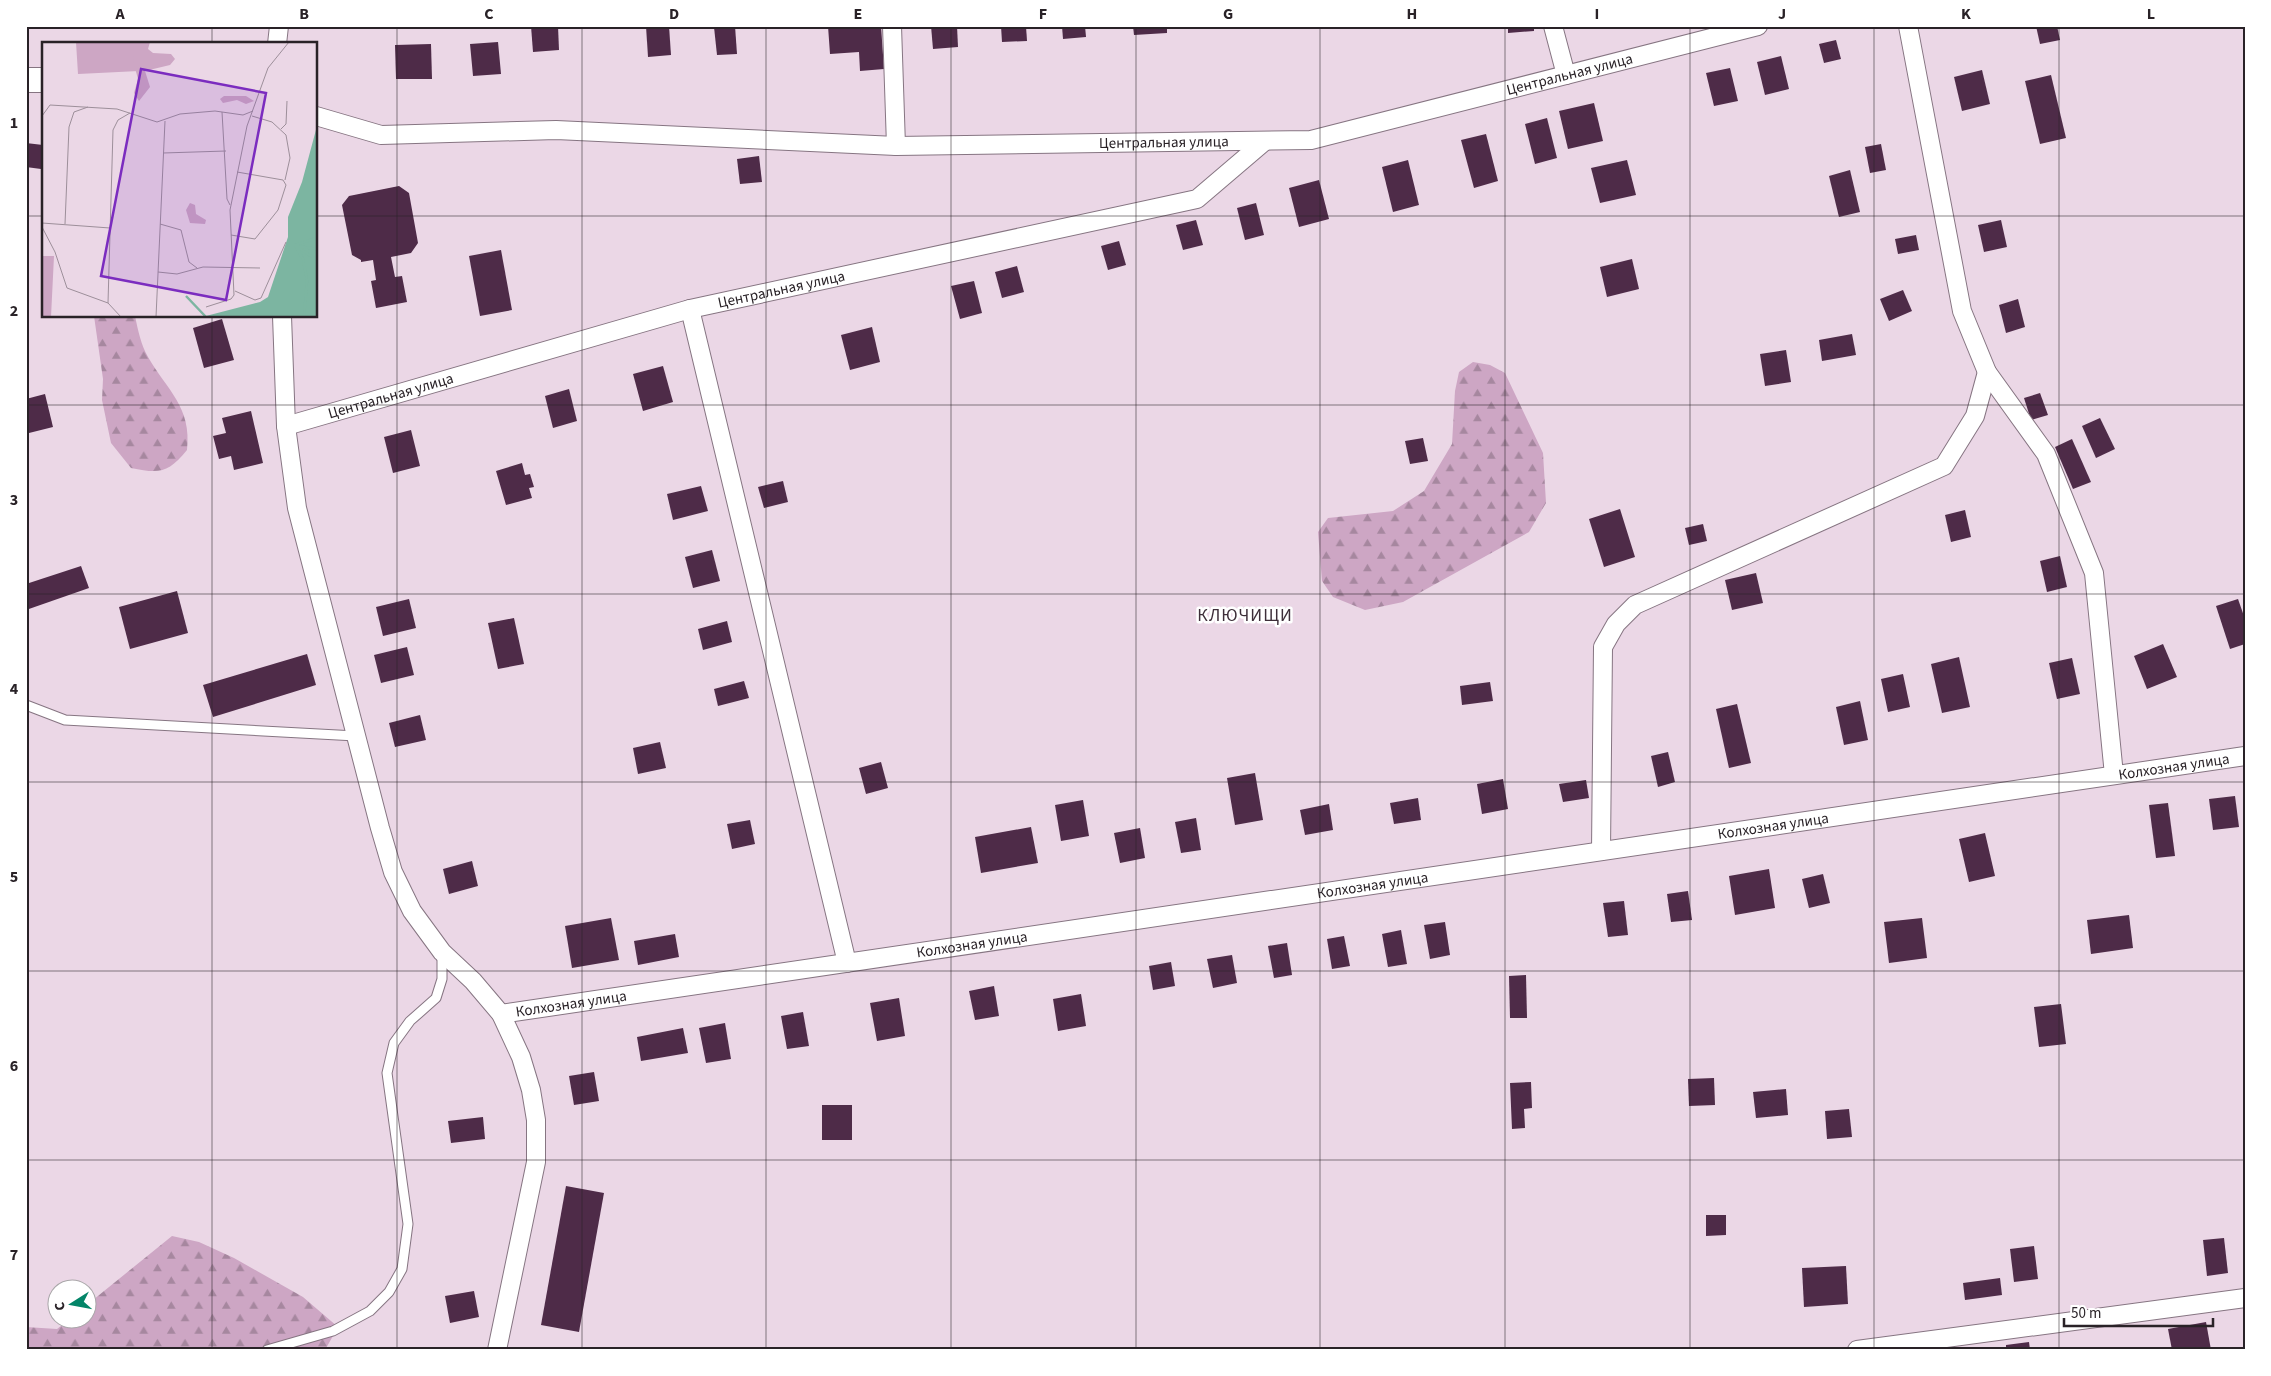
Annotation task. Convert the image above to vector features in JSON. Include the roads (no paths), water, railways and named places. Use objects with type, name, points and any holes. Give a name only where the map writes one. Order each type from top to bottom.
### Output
[{"type":"street","points":[[277,42],[279,26]]},
{"type":"street","points":[[892,26],[896,146]]},
{"type":"street","points":[[1552,26],[1566,75]]},
{"type":"street","name":"Центральная улица","points":[[318,117],[381,136],[556,130],[896,146],[1311,140],[1758,26]]},
{"type":"street","points":[[1908,26],[1962,311],[1988,372],[2046,454],[2094,573],[2114,775]]},
{"type":"street","points":[[26,80],[42,80]]},
{"type":"street","name":"Центральная улица","points":[[286,426],[690,309],[1197,200],[1265,141]]},
{"type":"street","points":[[690,309],[847,963]]},
{"type":"street","points":[[282,318],[286,426],[297,508],[393,872],[412,911],[442,952],[473,981],[501,1014],[521,1057],[531,1090],[536,1120],[536,1162],[498,1350]]},
{"type":"street","points":[[1601,851],[1603,647],[1616,624],[1635,605],[1944,466],[1975,416],[1988,372]]},
{"type":"street","name":"Колхозная улица","points":[[501,1014],[2245,756]]},
{"type":"street","points":[[1857,1350],[2245,1298]]},
{"type":"lane","points":[[26,705],[66,720],[356,736]]},
{"type":"lane","points":[[267,1350],[333,1331],[370,1311],[389,1292],[402,1269],[408,1224],[387,1073],[394,1043],[410,1021],[436,998],[442,979],[442,952]]},
{"type":"district","name":"КЛЮЧИЩИ","points":[[1245,615]]}]
